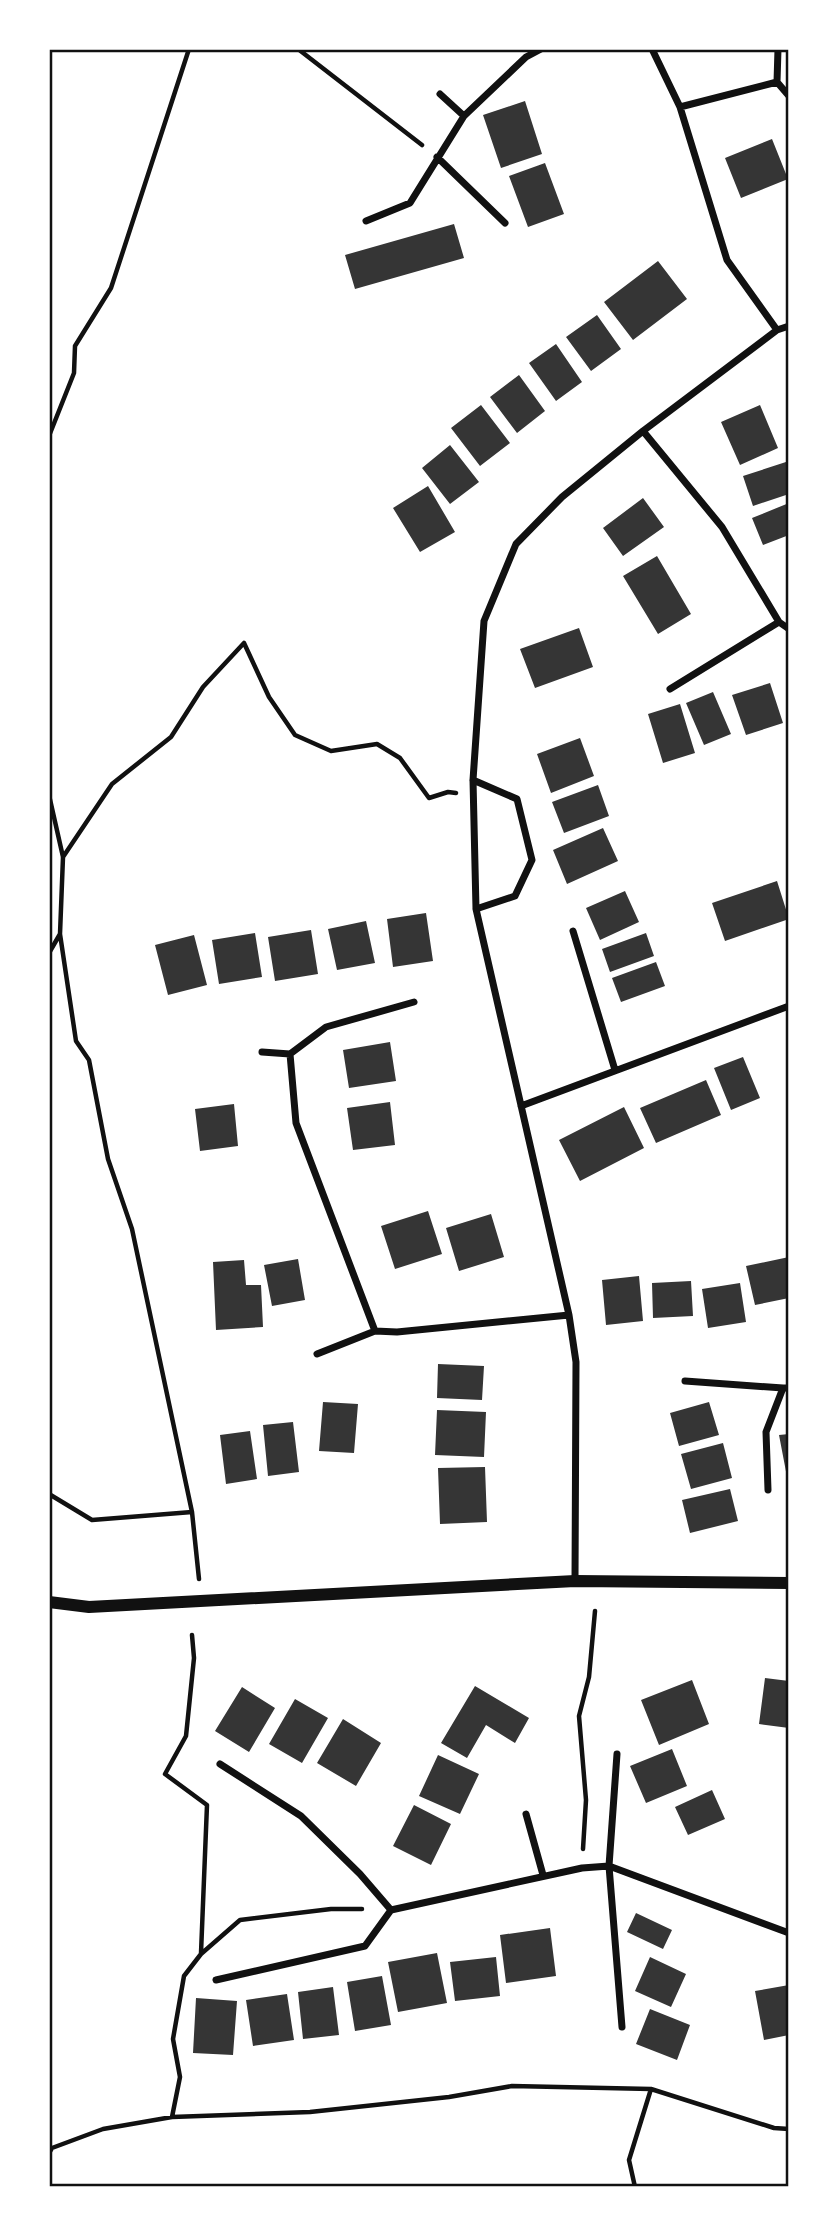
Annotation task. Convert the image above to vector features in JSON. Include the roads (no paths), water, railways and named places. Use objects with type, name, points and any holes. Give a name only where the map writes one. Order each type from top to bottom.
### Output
[{"type":"street","points":[[366,221],[410,203],[464,116],[526,57],[541,49]]},
{"type":"street","points":[[652,49],[680,107],[727,260],[777,330]]},
{"type":"street","points":[[778,49],[777,82],[789,96]]},
{"type":"street","points":[[680,107],[777,82]]},
{"type":"street","points":[[440,94],[464,116]]},
{"type":"street","points":[[437,157],[505,223]]},
{"type":"street","points":[[575,1581],[576,1363],[569,1315],[476,909],[473,780],[484,621],[516,544],[562,497],[643,431],[777,330],[789,326]]},
{"type":"street","points":[[643,431],[722,527],[779,622],[789,629]]},
{"type":"street","points":[[670,689],[779,622]]},
{"type":"street","points":[[473,780],[517,799],[532,860],[515,896],[476,909]]},
{"type":"street","points":[[573,931],[615,1070]]},
{"type":"street","points":[[262,1052],[290,1054],[326,1027],[414,1002]]},
{"type":"street","points":[[521,1106],[789,1007]]},
{"type":"street","points":[[290,1054],[296,1123],[375,1331]]},
{"type":"street","points":[[317,1354],[375,1331],[397,1332],[569,1315]]},
{"type":"street","points":[[685,1381],[786,1388],[766,1432],[768,1490]]},
{"type":"street","points":[[49,1602],[89,1606],[575,1581],[789,1583]]},
{"type":"street","points":[[617,1754],[609,1866],[622,2026]]},
{"type":"street","points":[[220,1764],[301,1816],[360,1874],[391,1910]]},
{"type":"street","points":[[526,1814],[543,1875]]},
{"type":"street","points":[[216,1980],[365,1947],[391,1910],[582,1867],[609,1866],[789,1933]]}]
